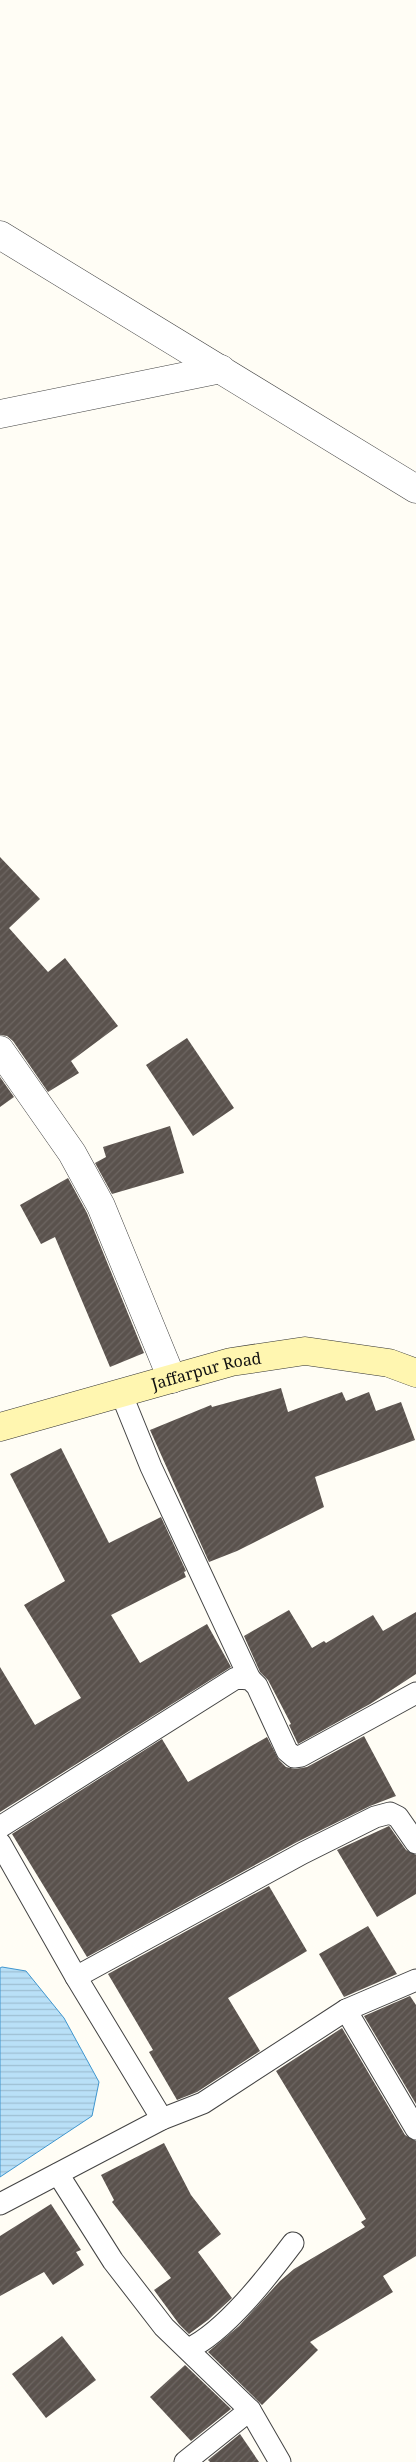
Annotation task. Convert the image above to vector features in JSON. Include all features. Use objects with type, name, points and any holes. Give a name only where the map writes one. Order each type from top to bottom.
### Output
[{"type":"street","points":[[0,235],[416,489]]},
{"type":"street","points":[[0,414],[221,369]]},
{"type":"street","points":[[0,1050],[72,1153],[101,1206],[172,1379]]},
{"type":"street","name":"Jaffarpur Road","points":[[0,1427],[231,1362],[305,1351],[389,1363],[416,1373]]},
{"type":"lane","points":[[121,1393],[151,1467],[250,1679],[257,1686],[287,1751],[294,1757],[301,1756],[416,1693]]},
{"type":"lane","points":[[162,2119],[76,1977],[0,1841],[236,1678],[250,1679]]},
{"type":"lane","points":[[76,1977],[303,1853],[375,1817],[390,1813],[398,1817],[416,1842]]},
{"type":"lane","points":[[0,2204],[162,2119],[204,2103],[346,2010],[416,1980]]},
{"type":"lane","points":[[346,2010],[416,2130]]},
{"type":"lane","points":[[58,2174],[113,2261],[164,2327],[250,2410],[280,2462]]},
{"type":"lane","points":[[188,2349],[196,2345],[258,2290],[293,2243]]},
{"type":"lane","points":[[185,2462],[250,2410]]},
{"type":"water","points":[[0,1968],[26,1971],[64,2018],[99,2082],[92,2116],[0,2177]]},
{"type":"building","points":[[0,857],[40,899],[9,928],[48,972],[65,958],[118,1026],[71,1061],[79,1073],[48,1092],[13,1041],[7,1036],[0,1035]]},
{"type":"building","points":[[187,1038],[234,1108],[193,1136],[146,1065]]},
{"type":"building","points":[[0,1077],[14,1097],[0,1107]]},
{"type":"building","points":[[170,1126],[184,1173],[112,1194],[95,1163],[106,1157],[103,1147]]},
{"type":"building","points":[[68,1178],[87,1213],[144,1353],[110,1367],[55,1237],[41,1244],[20,1205]]},
{"type":"building","points":[[281,1388],[288,1412],[342,1392],[346,1401],[369,1392],[376,1411],[401,1402],[415,1440],[315,1477],[324,1507],[237,1551],[209,1562],[150,1430],[211,1405],[212,1407]]},
{"type":"building","points":[[61,1448],[109,1543],[161,1517],[186,1571],[184,1572],[186,1577],[111,1615],[140,1663],[207,1624],[231,1667],[0,1812],[0,1667],[35,1725],[81,1698],[24,1605],[65,1581],[10,1474]]},
{"type":"building","points":[[289,1610],[312,1648],[324,1641],[326,1643],[373,1615],[383,1631],[416,1612],[416,1674],[370,1704],[298,1744],[289,1725],[291,1724],[268,1680],[260,1672],[244,1636]]},
{"type":"building","points":[[364,1736],[396,1796],[370,1806],[297,1842],[87,1957],[12,1834],[162,1739],[188,1782],[267,1737],[279,1760],[286,1767],[295,1769],[307,1767]]},
{"type":"building","points":[[389,1826],[406,1850],[416,1855],[416,1894],[377,1917],[337,1850]]},
{"type":"building","points":[[269,1886],[307,1951],[228,1998],[260,2051],[197,2092],[177,2100],[149,2052],[153,2050],[108,1974]]},
{"type":"building","points":[[368,1926],[397,1974],[344,1997],[319,1954]]},
{"type":"building","points":[[410,1996],[416,2005],[416,2104],[364,2016]]},
{"type":"building","points":[[342,2028],[405,2135],[416,2141],[416,2256],[383,2276],[393,2292],[310,2342],[318,2350],[262,2405],[208,2352],[239,2326],[280,2281],[294,2269],[365,2227],[361,2222],[366,2219],[276,2071]]},
{"type":"building","points":[[164,2143],[191,2195],[221,2234],[198,2252],[232,2298],[189,2334],[179,2324],[154,2290],[171,2278],[112,2202],[114,2200],[101,2175]]},
{"type":"building","points":[[51,2204],[81,2250],[76,2252],[84,2265],[53,2285],[44,2272],[0,2296],[0,2236]]},
{"type":"building","points":[[62,2336],[96,2380],[46,2418],[12,2374]]},
{"type":"building","points":[[185,2365],[231,2409],[191,2441],[150,2397]]},
{"type":"building","points":[[240,2434],[259,2462],[210,2462],[208,2460]]}]
